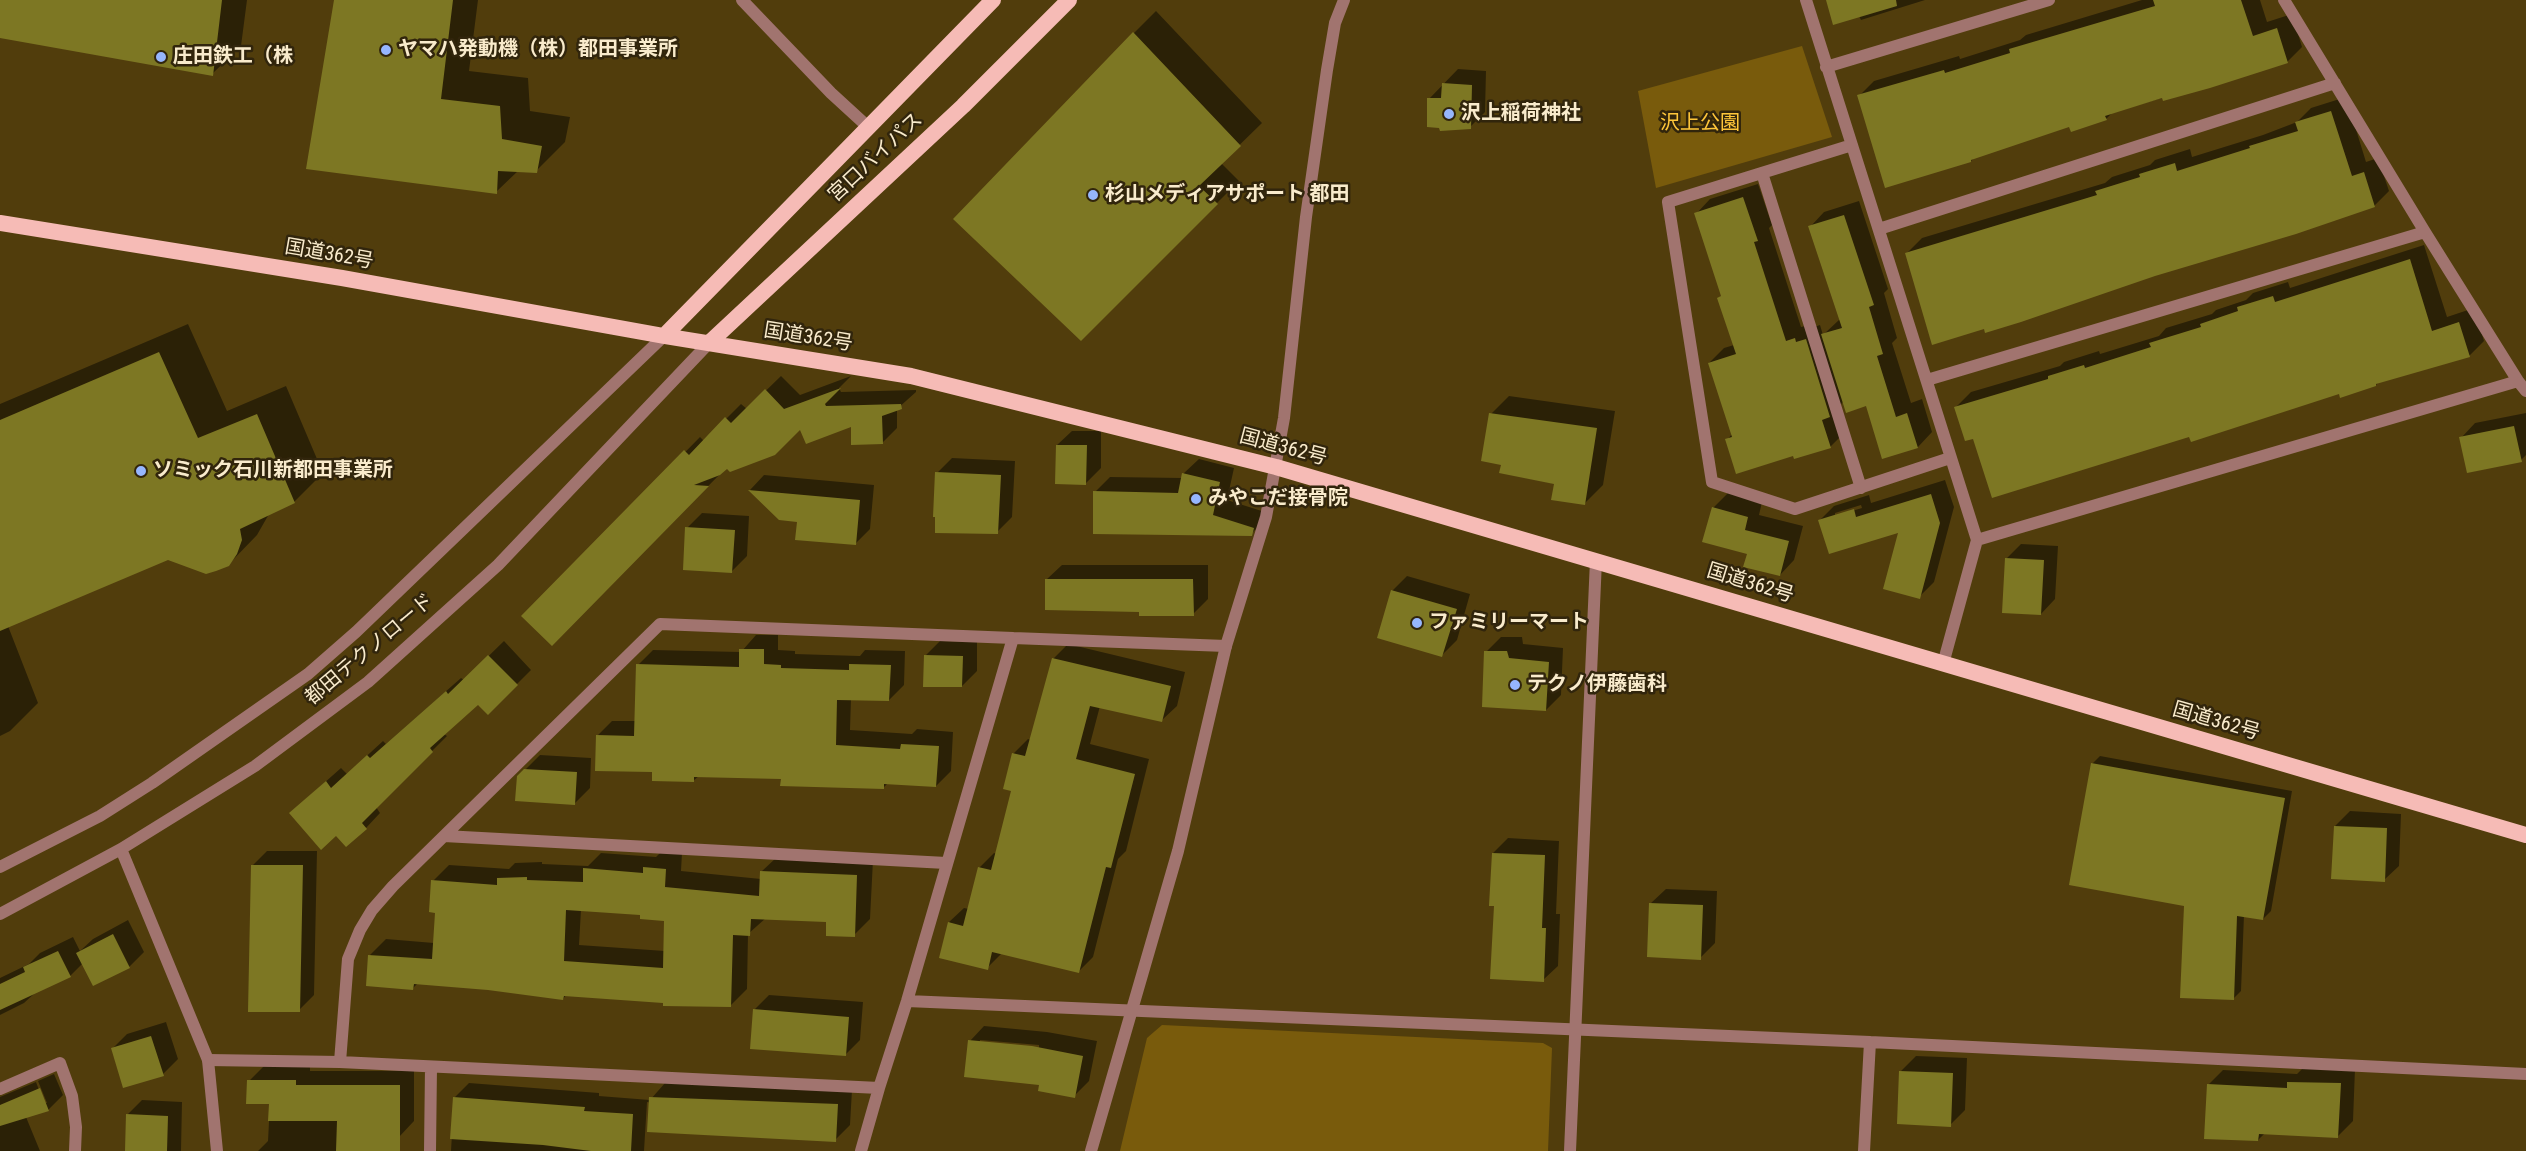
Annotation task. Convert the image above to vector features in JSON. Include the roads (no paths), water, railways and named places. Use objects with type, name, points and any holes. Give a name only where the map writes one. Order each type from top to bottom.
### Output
[{"type":"highway","name":"宮口バイパス","points":[[663,336],[993,0]]},
{"type":"highway","name":"宮口バイパス","points":[[709,343],[963,106],[1070,0]]},
{"type":"highway","name":"国道362号","points":[[0,223],[342,278],[663,336],[911,376],[1276,467],[2526,835]]},
{"type":"street","points":[[742,0],[831,93],[867,126]]},
{"type":"street","points":[[1091,1151],[1134,1010],[1178,851],[1226,646],[1266,517],[1284,418],[1305,217],[1327,70],[1335,23],[1344,0]]},
{"type":"street","points":[[1806,0],[1977,540],[1942,664]]},
{"type":"street","points":[[1826,67],[2049,0]]},
{"type":"street","points":[[1977,540],[2522,386],[2284,0]]},
{"type":"street","points":[[1879,229],[2335,84]]},
{"type":"street","points":[[1852,145],[1668,202],[1712,482],[1795,509],[1950,458]]},
{"type":"street","points":[[1762,173],[1861,488]]},
{"type":"street","points":[[1927,380],[2425,232]]},
{"type":"street","name":"都田テクノロード","points":[[0,867],[126,800],[226,733],[308,674],[365,624],[663,336]]},
{"type":"street","name":"都田テクノロード","points":[[0,914],[121,849],[255,766],[368,682],[498,565],[709,343]]},
{"type":"street","points":[[1570,1151],[1596,560]]},
{"type":"street","points":[[340,1062],[348,959],[360,930],[372,910],[393,886],[660,624],[1226,646]]},
{"type":"street","points":[[861,1151],[1013,639]]},
{"type":"street","points":[[444,836],[946,864]]},
{"type":"street","points":[[121,849],[208,1060],[217,1151]]},
{"type":"street","points":[[907,1001],[1869,1042],[2526,1074]]},
{"type":"street","points":[[1864,1151],[1869,1042]]},
{"type":"street","points":[[208,1060],[340,1062],[879,1088]]},
{"type":"street","points":[[0,1089],[60,1063],[72,1096],[76,1127],[75,1151]]},
{"type":"street","points":[[430,1151],[431,1067]]},
{"type":"place","name":"ヤマハ発動機（株）都田事業所","points":[[386,50]]},
{"type":"place","name":"庄田鉄工（株","points":[[161,57]]},
{"type":"place","name":"沢上稲荷神社","points":[[1449,114]]},
{"type":"place","name":"杉山メディアサポート 都田","points":[[1093,195]]},
{"type":"place","name":"ソミック石川新都田事業所","points":[[141,471]]},
{"type":"place","name":"みやこだ接骨院","points":[[1196,499]]},
{"type":"place","name":"ファミリーマート","points":[[1417,623]]},
{"type":"place","name":"テクノ伊藤歯科","points":[[1515,685]]},
{"type":"park label","name":"沢上公園","points":[[1700,124]]}]
